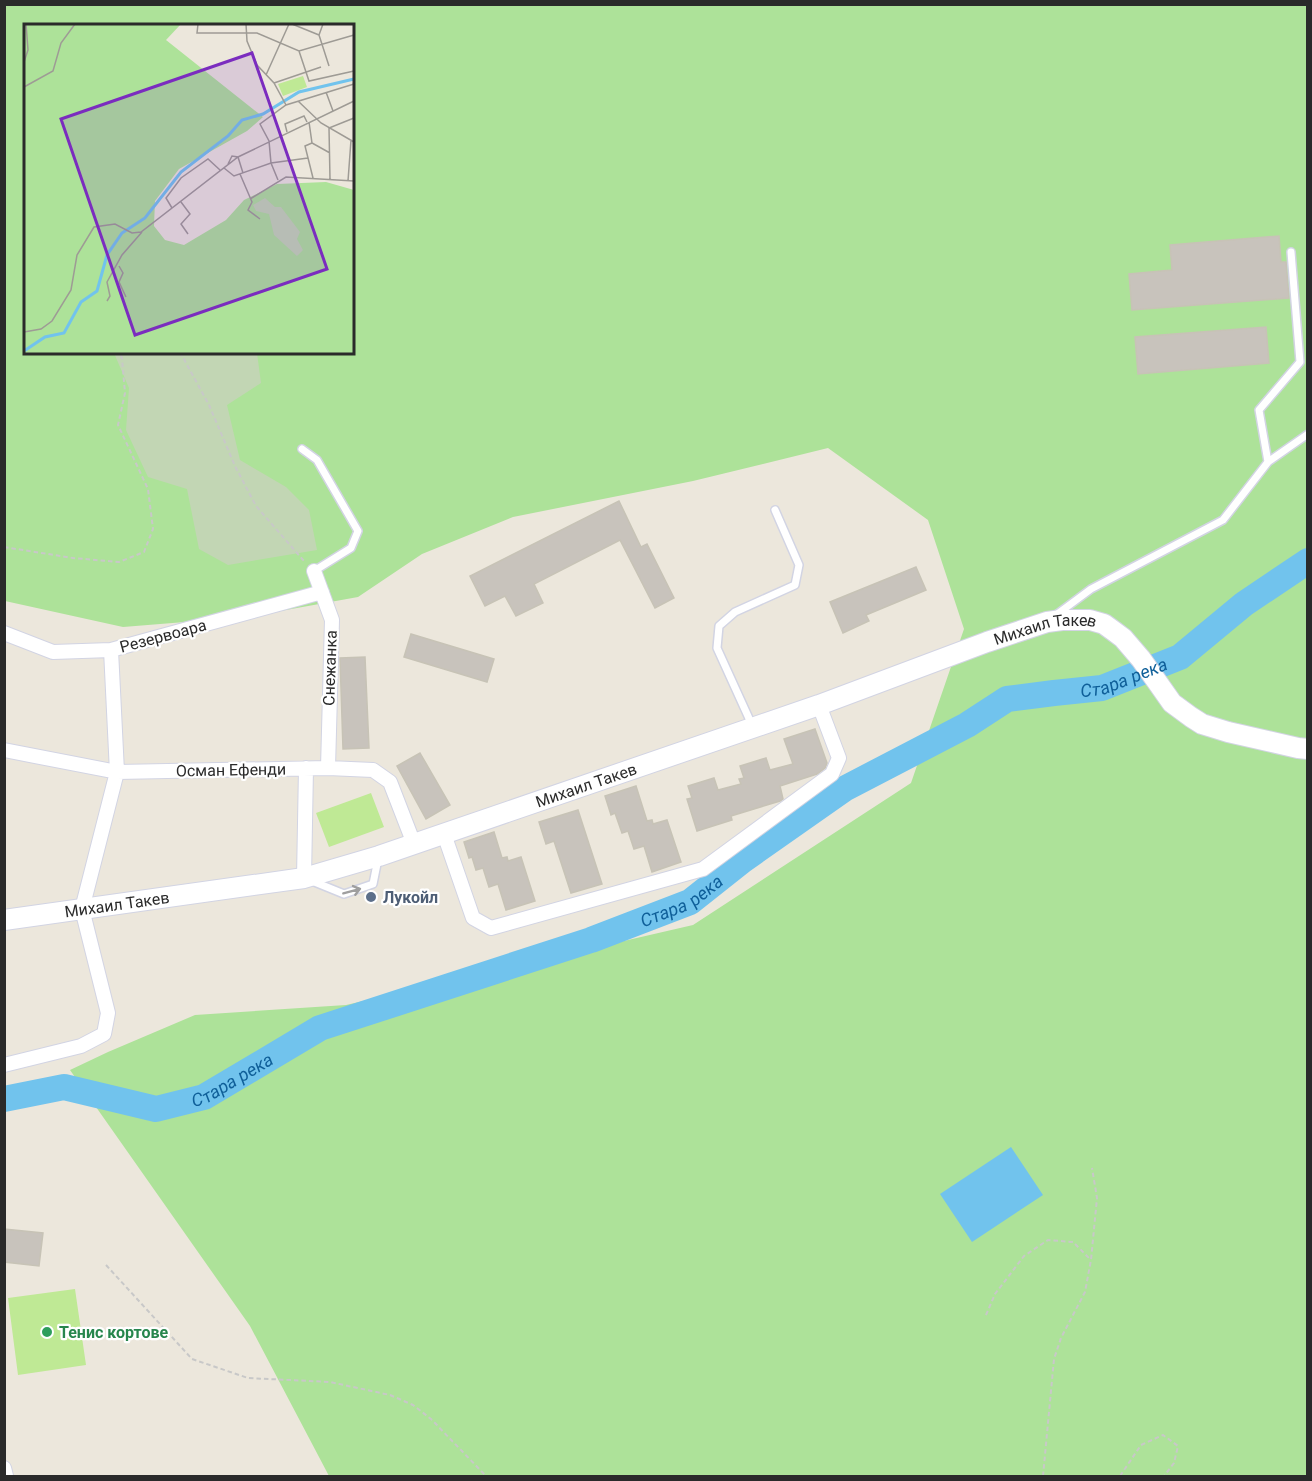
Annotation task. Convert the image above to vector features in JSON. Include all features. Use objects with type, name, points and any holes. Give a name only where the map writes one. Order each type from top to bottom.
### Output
[{"type":"main road","name":"Михаил Такев","points":[[4,920],[304,878],[379,856],[753,728],[1047,622],[1076,619],[1104,624],[1123,638],[1172,703],[1202,724],[1308,749]]},
{"type":"street","name":"Снежанка","points":[[315,573],[332,620],[328,768]]},
{"type":"street","name":"Резервоара","points":[[4,633],[53,652],[111,650],[322,592]]},
{"type":"street","points":[[4,1065],[81,1046],[104,1034],[108,1014],[82,909],[117,772],[111,650]]},
{"type":"street","points":[[444,834],[473,918],[491,928],[703,869],[832,774],[839,758],[819,705]]},
{"type":"street","name":"Осман Ефенди","points":[[4,750],[117,772],[306,768],[373,770],[390,782],[414,844]]},
{"type":"street","points":[[304,878],[306,768]]},
{"type":"street","points":[[4,1468],[6,1476]]},
{"type":"lane","points":[[1268,462],[1258,410],[1300,362],[1291,252]]},
{"type":"lane","points":[[1047,622],[1091,589],[1223,520],[1268,462],[1308,434]]},
{"type":"lane","points":[[302,449],[317,460],[358,531],[351,548],[315,573]]},
{"type":"lane","points":[[753,728],[717,648],[719,626],[735,612],[795,585],[799,565],[775,510]]},
{"type":"lane","points":[[304,878],[344,894],[373,884],[379,856]]},
{"type":"path","points":[[4,548],[119,562],[144,552],[153,529],[148,489],[118,425],[125,393],[121,354]]},
{"type":"path","points":[[181,354],[209,405],[235,466],[256,506],[315,573]]},
{"type":"path","points":[[1043,1476],[1054,1359],[1061,1338],[1085,1292],[1091,1260],[1097,1198],[1092,1168]]},
{"type":"path","points":[[986,1315],[995,1294],[1024,1256],[1048,1240],[1073,1242],[1091,1260]]},
{"type":"path","points":[[106,1265],[192,1359],[248,1378],[330,1382],[390,1395],[413,1405],[431,1419],[486,1476]]},
{"type":"path","points":[[1120,1476],[1141,1445],[1162,1435],[1178,1446],[1174,1463],[1164,1476]]},
{"type":"green space","points":[[5,5],[1307,5],[1307,1476],[329,1476],[250,1326],[70,1070],[195,1015],[346,1005],[693,925],[911,783],[964,629],[928,520],[828,448],[693,481],[513,517],[422,554],[358,597],[247,617],[123,627],[5,601]]},
{"type":"green space","points":[[114,354],[257,354],[261,383],[227,405],[240,460],[286,487],[309,510],[317,550],[228,565],[199,549],[187,489],[148,477],[126,430],[129,388]]},
{"type":"green space","points":[[371,793],[384,827],[329,847],[316,813]]},
{"type":"green space","name":"Тенис кортове","points":[[75,1289],[86,1365],[18,1375],[8,1298]]},
{"type":"water","points":[[1011,1147],[1043,1195],[972,1242],[940,1194]]},
{"type":"building","points":[[1279,236],[1281,262],[1286,262],[1289,298],[1132,310],[1129,274],[1172,270],[1170,245]]},
{"type":"building","points":[[1266,327],[1269,363],[1138,374],[1135,337]]},
{"type":"building","points":[[619,501],[641,547],[647,544],[674,598],[655,608],[620,540],[534,584],[543,603],[516,616],[505,596],[485,606],[470,576]]},
{"type":"building","points":[[916,567],[926,590],[866,615],[869,621],[843,633],[830,602]]},
{"type":"building","points":[[411,634],[494,659],[487,682],[404,657]]},
{"type":"building","points":[[365,657],[369,748],[343,749],[340,658]]},
{"type":"building","points":[[815,729],[827,763],[825,768],[817,774],[780,786],[783,799],[780,801],[731,816],[732,820],[697,831],[687,799],[692,798],[688,786],[714,778],[718,790],[741,784],[739,779],[744,778],[740,766],[766,758],[770,770],[793,764],[784,739]]},
{"type":"building","points":[[420,753],[450,805],[426,819],[397,766]]},
{"type":"building","points":[[636,786],[647,821],[652,820],[653,824],[667,820],[681,862],[652,872],[644,846],[634,849],[628,831],[622,833],[615,813],[611,815],[605,796]]},
{"type":"building","points":[[578,810],[602,884],[571,893],[554,841],[546,844],[539,822]]},
{"type":"building","points":[[494,832],[502,858],[507,857],[508,861],[521,857],[535,901],[506,910],[498,884],[489,887],[483,868],[476,870],[464,842]]},
{"type":"building","points":[[4,1229],[43,1233],[39,1266],[4,1262]]},
{"type":"waterway","name":"Стара река","points":[[4,1099],[64,1087],[156,1109],[204,1097],[320,1028],[591,940],[690,902],[743,860],[844,789],[967,725],[1007,699],[1102,688],[1180,657],[1244,604],[1308,561]]},
{"type":"place","name":"Лукойл","points":[[371,897]]},
{"type":"place","name":"Тенис кортове","points":[[47,1332]]}]
